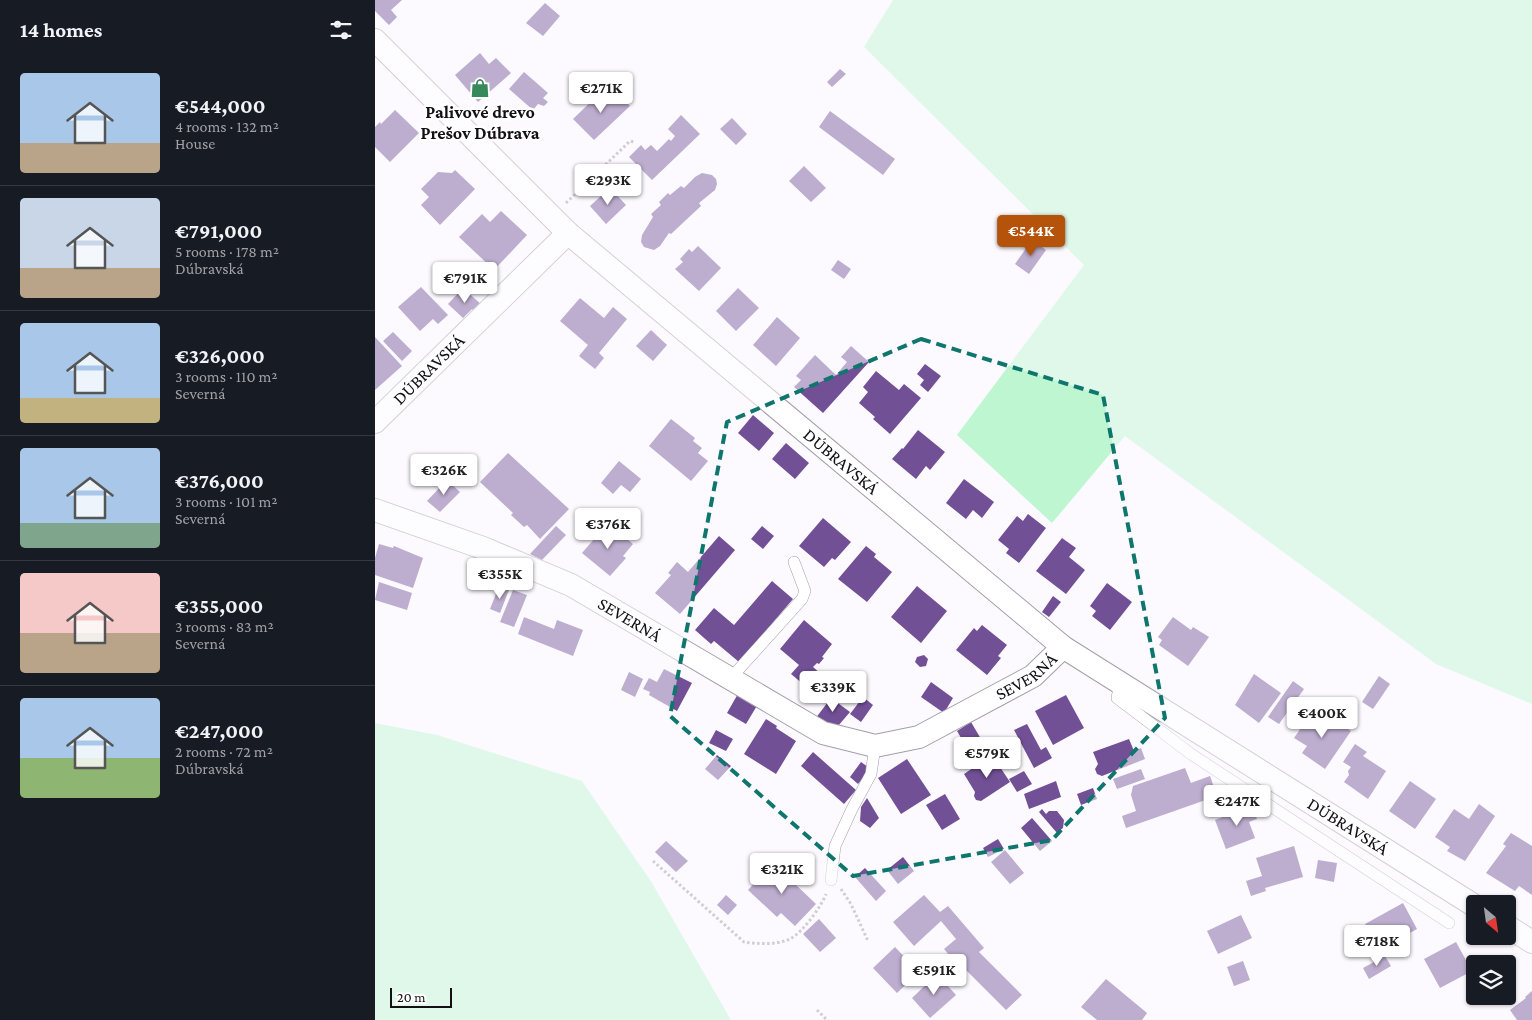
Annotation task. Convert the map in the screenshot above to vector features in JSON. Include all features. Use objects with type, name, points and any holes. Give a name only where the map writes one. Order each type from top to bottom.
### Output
[{"type":"street","name":"DÚBRAVSKÁ","points":[[375,40],[568,233],[1063,647],[1466,900]]},
{"type":"street","name":"DÚBRAVSKÁ","points":[[375,422],[568,233]]},
{"type":"street","name":"SEVERNÁ","points":[[375,510],[483,548],[571,585],[823,733],[875,746],[919,737],[1033,676],[1063,647]]},
{"type":"street","points":[[1516,932],[1532,942]]},
{"type":"lane","points":[[730,679],[802,599],[805,591],[794,562]]},
{"type":"lane","name":"DÚBRAVSKÁ","points":[[1120,683],[1117,698],[1191,754],[1449,923]]},
{"type":"lane","points":[[831,880],[835,846],[851,809],[871,774],[875,746]]},
{"type":"path","points":[[552,217],[630,141],[635,142]]},
{"type":"path","points":[[653,861],[744,942],[762,945],[790,938],[807,924],[823,902],[831,880],[843,890],[868,940]]},
{"type":"path","points":[[817,1010],[827,1020]]},
{"type":"highlighted area","points":[[921,339],[1103,395],[1165,718],[1052,840],[853,876],[670,716],[727,422]]},
{"type":"green space","points":[[893,0],[1532,0],[1532,704],[1436,664],[1125,436],[1052,523],[957,435],[1084,265],[864,47]]},
{"type":"green space","points":[[375,723],[437,735],[582,781],[652,883],[731,1020],[375,1020]]},
{"type":"building","points":[[375,0],[402,0],[391,10],[397,17],[389,25],[375,11]]},
{"type":"building","points":[[545,3],[560,16],[543,36],[526,23]]},
{"type":"building","name":"Palivové drevo Prešov Dúbrava","points":[[480,53],[489,64],[496,58],[511,73],[478,102],[455,75]]},
{"type":"building","points":[[840,69],[846,74],[832,87],[827,82]]},
{"type":"building","points":[[524,72],[548,93],[543,98],[548,102],[544,106],[538,104],[533,110],[509,89]]},
{"type":"building","points":[[602,91],[610,99],[617,92],[630,106],[594,140],[573,119]]},
{"type":"building","points":[[395,110],[419,133],[390,162],[375,147],[375,127],[380,122],[381,124]]},
{"type":"building","points":[[830,111],[895,159],[883,175],[819,127]]},
{"type":"building","points":[[681,115],[700,134],[652,180],[629,157],[641,145],[645,150],[651,145],[657,151],[669,139],[671,141],[675,136],[668,129]]},
{"type":"building","points":[[732,118],[747,134],[736,145],[720,129]]},
{"type":"building","points":[[804,166],[826,188],[811,202],[789,181]]},
{"type":"building","points":[[455,170],[475,189],[440,225],[421,205],[429,197],[421,189],[438,172],[452,173]]},
{"type":"building","points":[[702,173],[712,175],[716,179],[715,190],[699,203],[701,206],[671,234],[669,233],[660,246],[654,250],[644,247],[641,242],[642,235],[653,217],[651,214],[661,205],[659,202],[668,193],[670,195],[681,186],[684,188]]},
{"type":"building","points":[[610,188],[626,205],[606,224],[590,206]]},
{"type":"building","points":[[501,211],[527,235],[494,270],[459,237],[482,214],[490,222]]},
{"type":"building","points":[[1032,240],[1046,250],[1029,274],[1015,264]]},
{"type":"building","points":[[698,246],[721,268],[699,291],[675,269],[683,262],[680,259],[689,249],[692,252]]},
{"type":"building","points":[[838,260],[851,269],[844,279],[831,270]]},
{"type":"building","points":[[421,287],[448,315],[438,324],[433,319],[420,331],[398,307]]},
{"type":"building","points":[[463,288],[483,306],[477,313],[472,309],[463,318],[448,304]]},
{"type":"building","points":[[738,288],[759,308],[736,331],[716,311]]},
{"type":"building","points":[[580,298],[604,318],[613,307],[627,319],[599,353],[604,358],[595,369],[579,356],[588,345],[560,321]]},
{"type":"building","points":[[777,317],[800,338],[776,366],[753,345]]},
{"type":"building","points":[[651,330],[667,345],[653,361],[636,346]]},
{"type":"building","points":[[393,332],[412,351],[402,361],[383,341]]},
{"type":"building","points":[[375,337],[402,366],[375,390]]},
{"type":"building","points":[[851,346],[869,362],[823,413],[794,387],[801,380],[796,376],[815,355],[836,375],[847,362],[841,357]]},
{"type":"building","points":[[925,364],[941,376],[928,392],[920,385],[924,380],[917,374]]},
{"type":"building","points":[[876,371],[899,390],[904,384],[921,398],[890,434],[859,403],[868,392],[863,387]]},
{"type":"building","points":[[753,415],[774,433],[759,451],[738,433]]},
{"type":"building","points":[[671,419],[695,438],[693,441],[702,448],[698,453],[708,461],[691,481],[649,446]]},
{"type":"building","points":[[918,430],[945,452],[930,470],[926,466],[916,479],[892,459],[903,449]]},
{"type":"building","points":[[786,443],[809,463],[795,479],[772,459]]},
{"type":"building","points":[[508,453],[569,509],[540,539],[527,525],[524,527],[511,515],[513,513],[480,482]]},
{"type":"building","points":[[619,461],[641,479],[630,492],[621,485],[613,494],[601,483]]},
{"type":"building","points":[[964,479],[994,502],[982,518],[973,510],[966,519],[946,503]]},
{"type":"building","points":[[447,480],[460,492],[440,512],[427,501]]},
{"type":"building","points":[[1028,514],[1046,528],[1019,563],[1006,553],[1009,549],[998,540],[1017,516],[1023,521]]},
{"type":"building","points":[[823,518],[851,542],[835,560],[832,558],[824,567],[799,546]]},
{"type":"building","points":[[608,523],[633,544],[623,556],[626,558],[610,576],[582,553]]},
{"type":"building","points":[[556,526],[566,535],[542,560],[530,554]]},
{"type":"building","points":[[762,526],[774,536],[763,549],[751,539]]},
{"type":"building","points":[[719,536],[735,550],[680,614],[655,593],[671,575],[668,573],[677,562],[688,572]]},
{"type":"building","points":[[1062,538],[1076,548],[1069,557],[1085,570],[1066,594],[1036,571]]},
{"type":"building","points":[[379,544],[393,548],[394,546],[423,558],[413,588],[375,575],[375,558]]},
{"type":"building","points":[[866,546],[876,554],[874,557],[892,572],[867,602],[838,579]]},
{"type":"building","points":[[772,581],[793,599],[739,662],[714,641],[711,644],[695,630],[714,608],[734,625]]},
{"type":"building","points":[[379,582],[412,593],[407,610],[375,600]]},
{"type":"building","points":[[1107,583],[1132,602],[1110,630],[1092,616],[1096,611],[1090,606]]},
{"type":"building","points":[[499,586],[509,590],[500,613],[490,609]]},
{"type":"building","points":[[917,586],[947,611],[921,643],[891,617]]},
{"type":"building","points":[[513,590],[527,595],[514,627],[500,622]]},
{"type":"building","points":[[1053,596],[1061,602],[1049,617],[1042,612]]},
{"type":"building","points":[[524,617],[554,629],[557,620],[583,630],[573,656],[518,634]]},
{"type":"building","points":[[1173,617],[1191,630],[1193,627],[1209,637],[1188,666],[1159,645],[1162,640],[1158,637]]},
{"type":"building","points":[[804,620],[832,644],[822,657],[824,658],[813,667],[821,674],[809,689],[791,674],[799,665],[780,649]]},
{"type":"building","points":[[982,625],[1007,645],[998,656],[1001,658],[987,675],[956,650],[974,628],[977,631]]},
{"type":"building","points":[[924,655],[928,659],[926,666],[920,667],[915,662],[917,657]]},
{"type":"building","points":[[664,669],[692,683],[677,711],[649,695],[650,692],[643,689],[649,678],[657,682]]},
{"type":"building","points":[[629,672],[643,679],[635,697],[621,690]]},
{"type":"building","points":[[1254,674],[1281,693],[1259,723],[1235,705]]},
{"type":"building","points":[[1379,676],[1390,684],[1373,709],[1362,702]]},
{"type":"building","points":[[1293,681],[1304,689],[1279,724],[1268,717]]},
{"type":"building","points":[[931,682],[953,698],[944,713],[921,697]]},
{"type":"building","points":[[739,692],[758,704],[746,724],[727,713]]},
{"type":"building","points":[[1066,695],[1084,728],[1053,745],[1035,711]]},
{"type":"building","points":[[863,697],[873,705],[861,722],[850,714]]},
{"type":"building","points":[[831,698],[850,712],[838,726],[815,719]]},
{"type":"building","points":[[1327,715],[1351,731],[1325,769],[1302,753],[1307,746],[1294,738],[1309,716],[1321,724]]},
{"type":"building","points":[[766,719],[796,741],[776,774],[744,754]]},
{"type":"building","points":[[971,722],[981,739],[967,748],[957,731]]},
{"type":"building","points":[[1027,724],[1041,750],[1046,747],[1052,758],[1034,768],[1014,730]]},
{"type":"building","points":[[716,730],[733,739],[726,751],[709,743]]},
{"type":"building","points":[[1129,739],[1134,751],[1141,748],[1145,759],[1102,776],[1097,774],[1095,769],[1098,764],[1093,752]]},
{"type":"building","points":[[1355,744],[1367,752],[1363,756],[1386,771],[1368,799],[1344,782],[1349,775],[1348,771],[1351,767],[1343,762]]},
{"type":"building","points":[[813,752],[856,790],[844,804],[801,766]]},
{"type":"building","points":[[717,755],[731,766],[718,780],[705,769]]},
{"type":"building","points":[[992,755],[1010,782],[981,801],[976,800],[975,792],[964,774]]},
{"type":"building","points":[[907,759],[931,795],[901,814],[878,778]]},
{"type":"building","points":[[861,762],[868,767],[866,774],[858,784],[850,777]]},
{"type":"building","points":[[1185,768],[1191,783],[1210,776],[1217,796],[1126,828],[1122,816],[1136,811],[1131,795],[1133,786]]},
{"type":"building","points":[[1141,769],[1145,779],[1117,789],[1113,779]]},
{"type":"building","points":[[1024,771],[1032,784],[1017,792],[1009,779]]},
{"type":"building","points":[[1056,781],[1061,797],[1029,809],[1024,794]]},
{"type":"building","points":[[1410,781],[1436,799],[1415,829],[1389,811]]},
{"type":"building","points":[[1093,788],[1097,799],[1081,805],[1077,794]]},
{"type":"building","points":[[945,794],[960,819],[942,830],[926,805]]},
{"type":"building","points":[[867,798],[879,818],[870,828],[860,821],[861,807]]},
{"type":"building","points":[[1479,804],[1495,816],[1465,861],[1447,851],[1450,847],[1435,837],[1454,809],[1469,819]]},
{"type":"building","points":[[1252,806],[1257,819],[1249,822],[1255,838],[1226,849],[1215,820]]},
{"type":"building","points":[[1042,809],[1046,814],[1049,811],[1057,811],[1064,820],[1063,828],[1057,833],[1039,812]]},
{"type":"building","points":[[1032,818],[1052,841],[1040,851],[1021,828]]},
{"type":"building","points":[[1511,833],[1532,846],[1532,895],[1519,886],[1515,891],[1486,873],[1506,846],[1503,844]]},
{"type":"building","points":[[998,839],[1004,849],[988,857],[983,848]]},
{"type":"building","points":[[666,841],[688,861],[676,872],[655,852]]},
{"type":"building","points":[[1294,846],[1303,877],[1265,888],[1266,891],[1251,896],[1246,881],[1262,876],[1256,858]]},
{"type":"building","points":[[1005,850],[1024,873],[1010,884],[991,862]]},
{"type":"building","points":[[903,857],[914,871],[898,884],[887,870]]},
{"type":"building","points":[[1318,860],[1337,863],[1334,882],[1315,878]]},
{"type":"building","points":[[773,863],[816,904],[795,926],[781,913],[777,917],[748,890]]},
{"type":"building","points":[[865,868],[886,891],[876,901],[855,877]]},
{"type":"building","points":[[726,895],[737,905],[728,915],[717,905]]},
{"type":"building","points":[[924,895],[940,912],[948,906],[984,948],[979,952],[1022,995],[1006,1010],[963,967],[961,969],[944,949],[956,939],[941,921],[914,946],[893,922]]},
{"type":"building","points":[[1403,903],[1417,929],[1379,950],[1365,924]]},
{"type":"building","points":[[1241,915],[1252,938],[1218,954],[1207,931]]},
{"type":"building","points":[[819,919],[836,938],[820,952],[803,934]]},
{"type":"building","points":[[1456,942],[1466,960],[1466,974],[1440,988],[1424,959]]},
{"type":"building","points":[[895,947],[919,972],[897,993],[873,968]]},
{"type":"building","points":[[1385,956],[1391,966],[1369,979],[1363,968]]},
{"type":"building","points":[[948,959],[958,970],[949,978],[939,967]]},
{"type":"building","points":[[1243,961],[1250,980],[1234,986],[1227,967]]},
{"type":"building","points":[[937,974],[956,995],[930,1018],[912,998]]},
{"type":"building","points":[[1106,979],[1147,1013],[1142,1020],[1097,1020],[1081,1007]]},
{"type":"building","points":[[1532,991],[1532,1020],[1517,1020],[1510,1010]]},
{"type":"place","name":"Palivové drevo Prešov Dúbrava","points":[[480,88]]}]
